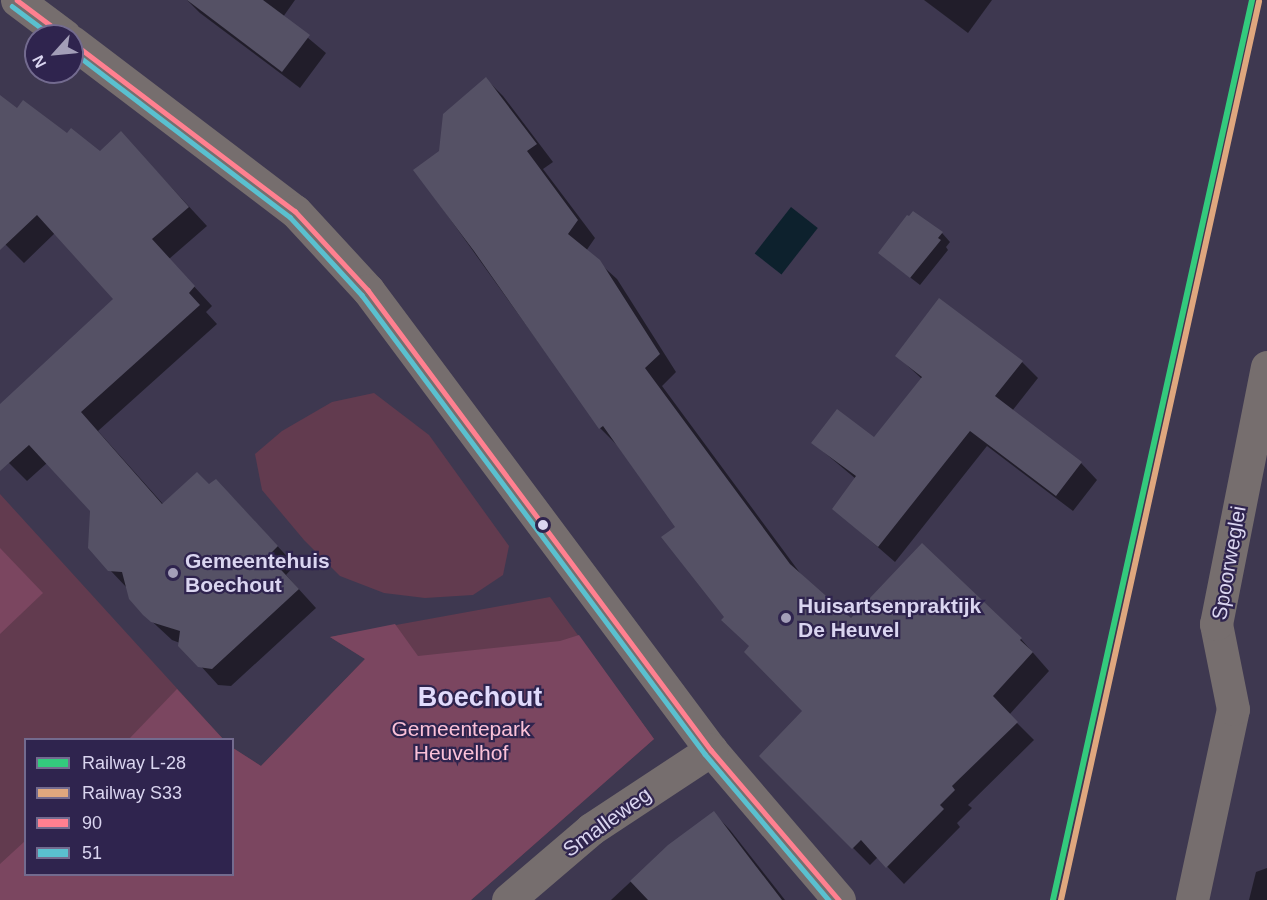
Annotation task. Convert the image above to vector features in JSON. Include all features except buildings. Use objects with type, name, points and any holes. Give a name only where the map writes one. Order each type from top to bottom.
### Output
[{"type":"street","points":[[24,2],[50,24]]},
{"type":"street","points":[[84,51],[295,212],[368,290],[711,750],[839,900]]},
{"type":"street","name":"Spoorweglei","points":[[1192,900],[1233,709],[1216,624],[1267,367]]},
{"type":"street","name":"Smalleweg","points":[[508,900],[591,829],[711,750]]},
{"type":"green space","points":[[374,393],[429,435],[509,546],[503,575],[473,595],[425,598],[384,593],[340,576],[304,540],[262,490],[255,454],[282,431],[332,402]]},
{"type":"green space","name":"Gemeentepark Heuvelhof","points":[[0,494],[222,738],[24,738],[24,876],[234,876],[234,749],[261,766],[365,659],[330,637],[550,597],[654,739],[471,900],[0,900]]},
{"type":"green space","points":[[0,548],[43,593],[0,634]]},
{"type":"green space","name":"Gemeentepark Heuvelhof","points":[[395,624],[418,656],[560,641],[579,635],[654,739],[471,900],[0,900],[0,864],[24,842],[24,876],[234,876],[234,749],[261,766],[365,659],[330,637]]},
{"type":"green space","points":[[177,689],[222,738],[130,738]]},
{"type":"water","points":[[791,207],[818,228],[781,274],[755,253]]},
{"type":"rail line","name":"L-28","points":[[1053,900],[1252,0]]},
{"type":"rail line","name":"S33","points":[[1061,900],[1259,2]]},
{"type":"transit line","name":"90","points":[[17,0],[49,24]]},
{"type":"transit line","name":"51","points":[[12,6],[36,24]]},
{"type":"transit line","name":"90","points":[[84,51],[295,211],[368,290],[711,750],[839,900]]},
{"type":"transit line","name":"51","points":[[84,60],[290,217],[362,295],[705,754],[829,900]]},
{"type":"place","name":"Gemeentehuis Boechout","points":[[173,573]]},
{"type":"place","name":"Huisartsenpraktijk De Heuvel","points":[[786,618]]},
{"type":"district","name":"Boechout","points":[[480,698]]}]
